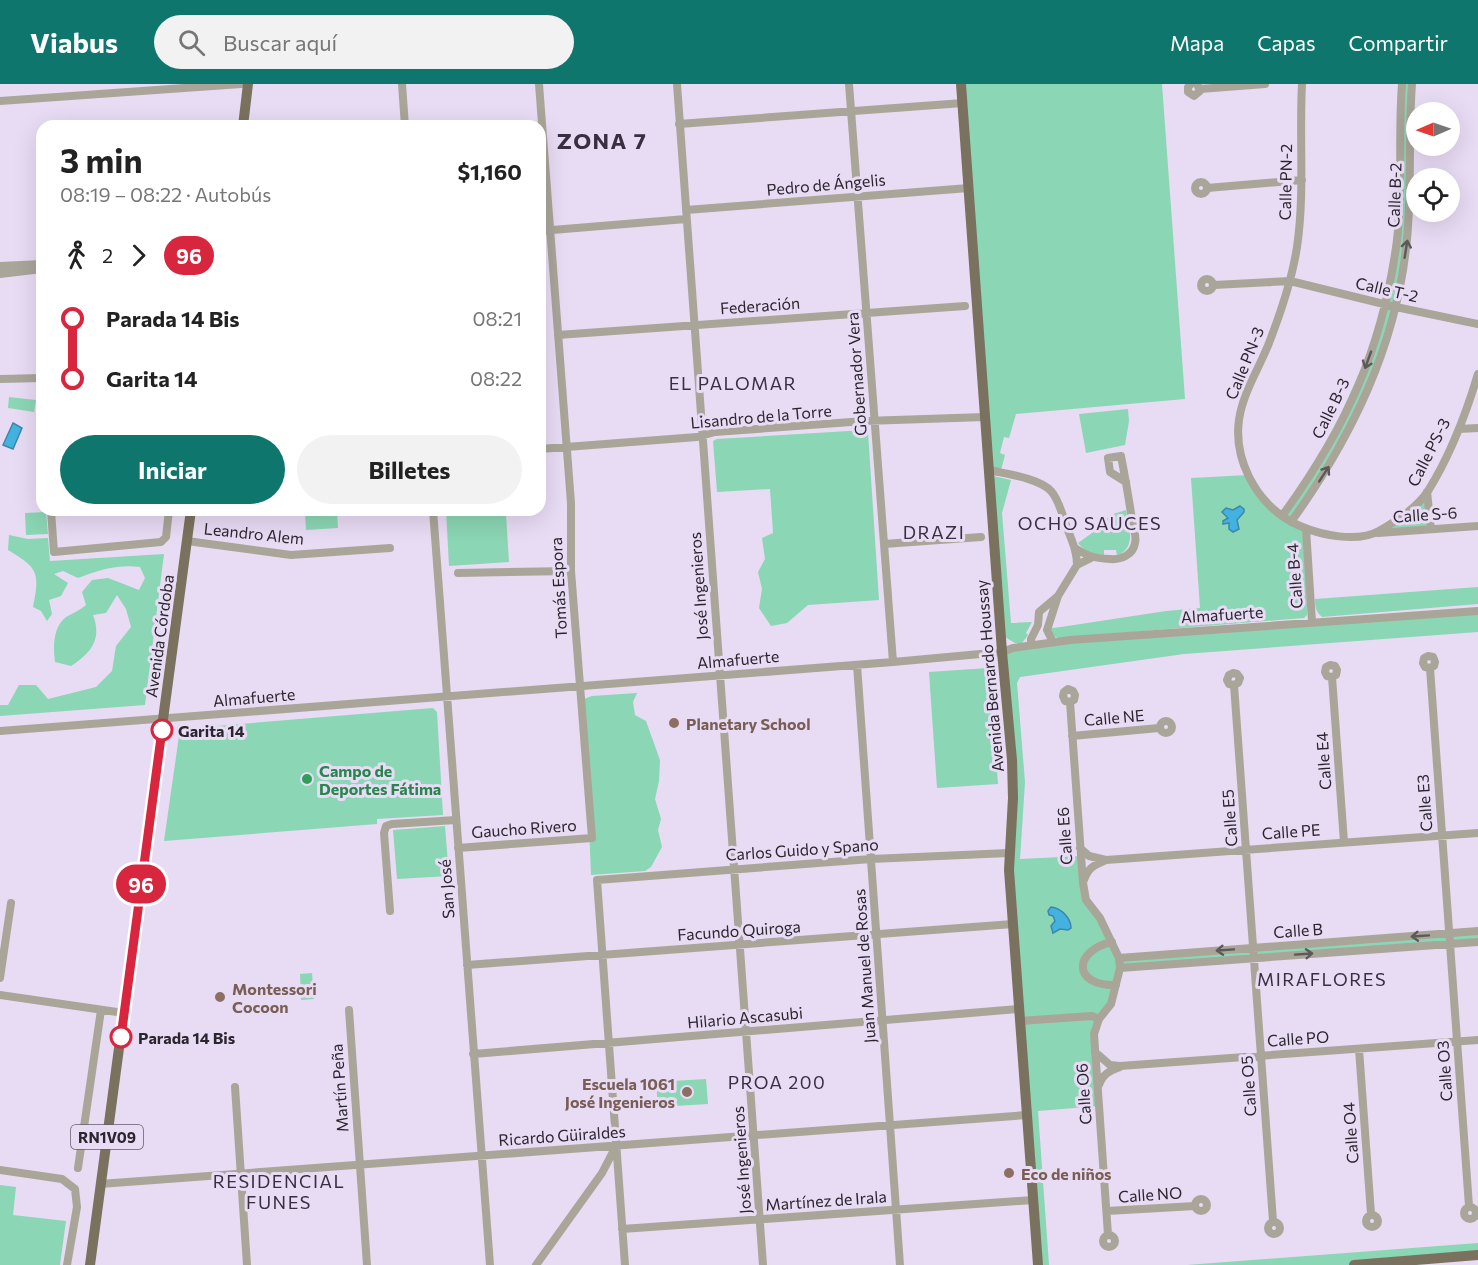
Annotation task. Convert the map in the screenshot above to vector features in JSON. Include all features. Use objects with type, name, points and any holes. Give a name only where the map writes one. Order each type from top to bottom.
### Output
[{"type":"main road","points":[[244,120],[248,84]]},
{"type":"main road","name":"Avenida Bernardo Houssay","points":[[961,84],[1002,652],[1012,760],[1014,798],[1009,853],[1038,1265]]},
{"type":"main road","name":"Avenida Córdoba","points":[[90,1265],[190,516]]},
{"type":"main road","points":[[1354,1265],[1478,1255]]},
{"type":"main road","points":[[1411,1265],[1426,1259]]},
{"type":"street","points":[[0,101],[241,84]]},
{"type":"street","points":[[402,84],[405,120]]},
{"type":"street","name":"Tomás Espora","points":[[539,84],[542,120]]},
{"type":"street","name":"José Ingenieros","points":[[676,84],[763,1265]]},
{"type":"street","name":"Gobernador Vera","points":[[849,84],[893,662]]},
{"type":"street","points":[[1191,84],[1188,90],[1192,95],[1198,93],[1198,86],[1265,84]]},
{"type":"street","name":"Calle PN-2","points":[[1290,280],[1300,224],[1302,84]]},
{"type":"street","name":"Calle B-2","points":[[1386,304],[1397,239],[1402,84]]},
{"type":"street","name":"Calle B-2","points":[[1396,307],[1407,240],[1412,84]]},
{"type":"street","points":[[680,124],[963,103]]},
{"type":"street","name":"Tomás Espora","points":[[546,178],[571,503],[571,571],[592,838]]},
{"type":"street","points":[[1207,188],[1302,180]]},
{"type":"street","name":"Pedro de Ángelis","points":[[546,231],[858,197],[969,188]]},
{"type":"street","points":[[0,266],[36,264]]},
{"type":"street","points":[[0,274],[36,270]]},
{"type":"street","name":"Calle T-2","points":[[1214,285],[1290,280],[1396,307],[1478,324]]},
{"type":"street","name":"Calle PN-3","points":[[1282,516],[1269,506],[1248,475],[1240,452],[1238,430],[1242,404],[1267,350],[1290,280]]},
{"type":"street","name":"Calle B-3","points":[[1282,516],[1318,465],[1342,423],[1361,379],[1386,304]]},
{"type":"street","name":"Federación","points":[[558,335],[965,306]]},
{"type":"street","name":"Calle B-3","points":[[1294,520],[1350,429],[1379,361],[1396,307]]},
{"type":"street","name":"Calle PS-3","points":[[1375,533],[1413,507],[1427,492],[1459,429],[1478,374]]},
{"type":"street","points":[[0,379],[36,378]]},
{"type":"street","name":"Lisandro de la Torre","points":[[546,449],[702,436],[715,432],[875,421],[985,417]]},
{"type":"street","points":[[1342,423],[1350,429]]},
{"type":"street","points":[[1459,429],[1478,428]]},
{"type":"street","points":[[989,470],[1026,479],[1044,485],[1050,490],[1061,509],[1076,548],[1077,565]]},
{"type":"street","points":[[1047,630],[1058,596],[1077,565],[1091,558],[1125,557],[1135,545],[1126,482]]},
{"type":"street","points":[[1427,492],[1431,529]]},
{"type":"street","points":[[51,516],[54,552],[161,542],[166,537],[168,516]]},
{"type":"street","name":"San José","points":[[433,516],[490,1265]]},
{"type":"street","points":[[1282,516],[1320,534],[1333,536],[1375,533]]},
{"type":"street","name":"Calle S-6","points":[[1375,533],[1478,526]]},
{"type":"street","name":"Calle B-4","points":[[1306,528],[1312,622]]},
{"type":"street","points":[[884,544],[981,537]]},
{"type":"street","name":"Leandro Alem","points":[[187,541],[291,555],[390,548]]},
{"type":"street","points":[[1076,548],[1091,558]]},
{"type":"street","points":[[458,573],[571,571]]},
{"type":"street","points":[[1031,645],[1030,639],[1038,625],[1039,612],[1058,596]]},
{"type":"street","name":"Almafuerte","points":[[0,731],[857,665],[1002,652],[1053,642],[1478,611]]},
{"type":"street","points":[[1038,625],[1047,630],[1053,642]]},
{"type":"street","name":"Juan Manuel de Rosas","points":[[857,665],[900,1265]]},
{"type":"street","name":"Calle E3","points":[[1430,668],[1449,939]]},
{"type":"street","name":"Calle E4","points":[[1332,677],[1344,843]]},
{"type":"street","name":"Calle E5","points":[[1234,685],[1253,953]]},
{"type":"street","name":"Calle E6","points":[[1070,702],[1086,900],[1100,918],[1119,958]]},
{"type":"street","name":"Calle NE","points":[[1072,736],[1160,728]]},
{"type":"street","name":"Gaucho Rivero","points":[[390,910],[384,833],[386,826],[456,820]]},
{"type":"street","name":"Calle PE","points":[[1080,848],[1089,856],[1106,860],[1478,832]]},
{"type":"street","name":"Gaucho Rivero","points":[[458,848],[592,838]]},
{"type":"street","name":"Carlos Guido y Spano","points":[[602,955],[597,880],[871,859],[1009,853]]},
{"type":"street","points":[[1083,884],[1087,871],[1106,860]]},
{"type":"street","points":[[0,978],[11,903]]},
{"type":"street","name":"Facundo Quiroga","points":[[467,966],[1013,924]]},
{"type":"street","name":"Calle B","points":[[1119,958],[1253,953],[1449,939],[1478,932]]},
{"type":"street","name":"Calle B","points":[[1449,939],[1478,942]]},
{"type":"street","name":"Calle O3","points":[[1449,939],[1469,1206]]},
{"type":"street","points":[[1112,942],[1091,950],[1086,956],[1084,969],[1085,975],[1095,983],[1116,985]]},
{"type":"street","name":"Calle B","points":[[1120,968],[1253,953]]},
{"type":"street","name":"Calle O5","points":[[1253,953],[1273,1221]]},
{"type":"street","points":[[602,955],[625,1265]]},
{"type":"street","name":"Calle O6","points":[[1108,1235],[1094,1034],[1099,1019],[1111,1004],[1120,968],[1119,958]]},
{"type":"street","points":[[0,995],[124,1013]]},
{"type":"street","name":"Hilario Ascasubi","points":[[473,1054],[1019,1009]]},
{"type":"street","points":[[78,1168],[101,1010]]},
{"type":"street","name":"Martín Peña","points":[[349,1010],[367,1265]]},
{"type":"street","points":[[1020,1021],[1092,1016],[1099,1019]]},
{"type":"street","name":"Calle PO","points":[[1120,1066],[1478,1040]]},
{"type":"street","name":"Calle O4","points":[[1359,1048],[1371,1214]]},
{"type":"street","points":[[1095,1052],[1110,1065],[1120,1066]]},
{"type":"street","points":[[1098,1088],[1102,1078],[1109,1071],[1120,1066]]},
{"type":"street","points":[[235,1087],[247,1265]]},
{"type":"street","name":"Ricardo Güiraldes","points":[[100,1185],[1027,1115]]},
{"type":"street","points":[[536,1265],[602,1173],[616,1146]]},
{"type":"street","points":[[0,1170],[62,1179],[75,1189],[76,1207],[66,1265]]},
{"type":"street","name":"Martínez de Irala","points":[[622,1229],[1033,1200]]},
{"type":"street","name":"Calle NO","points":[[1107,1211],[1195,1206]]},
{"type":"green space","points":[[961,84],[1162,84],[1185,399],[1016,414],[1009,438],[1004,437],[1000,453],[1005,455],[1001,470],[992,467]]},
{"type":"green space","points":[[1402,84],[1412,84],[1412,102],[1406,102],[1406,156],[1411,156],[1410,168],[1406,168],[1406,219],[1396,307],[1366,394],[1291,521],[1306,529],[1307,615],[1304,618],[1058,638],[1053,636],[1049,626],[1053,628],[1200,608],[1191,478],[1248,475],[1282,515],[1318,465],[1380,327],[1397,239]]},
{"type":"green space","points":[[9,397],[36,400],[34,412],[8,408]]},
{"type":"green space","points":[[1128,409],[1129,421],[1125,445],[1086,453],[1079,414]]},
{"type":"green space","points":[[865,430],[868,432],[879,600],[808,605],[787,623],[771,626],[759,608],[762,589],[758,572],[765,559],[762,538],[773,533],[770,489],[717,492],[713,441]]},
{"type":"green space","points":[[993,476],[1011,480],[1002,513],[1011,623],[1032,622],[1026,633],[1028,635],[1022,643],[1015,643],[1005,637]]},
{"type":"green space","points":[[1427,492],[1431,529],[1375,533]]},
{"type":"green space","points":[[1126,510],[1130,536],[1127,548],[1123,552],[1117,556],[1116,550],[1104,550],[1104,555],[1096,554],[1086,550],[1078,543],[1099,528],[1110,515]]},
{"type":"green space","points":[[36,512],[36,516],[46,516],[48,534],[26,535],[25,513]]},
{"type":"green space","points":[[305,516],[337,516],[338,528],[306,530]]},
{"type":"green space","points":[[446,516],[506,516],[509,562],[449,566]]},
{"type":"green space","points":[[9,535],[28,539],[48,538],[50,561],[164,554],[145,705],[0,716],[0,705],[8,705],[19,685],[36,685],[48,699],[96,687],[112,671],[116,646],[131,627],[126,609],[117,595],[106,613],[93,615],[96,624],[96,638],[85,656],[71,666],[55,662],[56,632],[66,617],[86,605],[82,592],[92,580],[108,578],[139,590],[145,578],[140,567],[132,566],[108,568],[78,578],[63,571],[54,574],[68,583],[61,596],[49,600],[52,614],[47,621],[41,611],[33,607],[36,586],[34,572],[26,562],[8,550]]},
{"type":"green space","points":[[1478,587],[1478,604],[1322,617],[1315,604],[1315,599]]},
{"type":"green space","points":[[1478,611],[1478,632],[1184,654],[1020,677],[1017,683],[1025,782],[1020,859],[1081,856],[1086,900],[1119,957],[1478,931],[1478,942],[1120,968],[1115,992],[1094,1034],[1099,1106],[1038,1111],[1049,1265],[1038,1265],[1009,870],[1013,827],[1002,652],[1013,648]]},
{"type":"green space","points":[[988,668],[998,784],[937,788],[929,672]]},
{"type":"green space","points":[[637,693],[633,702],[635,715],[646,721],[660,760],[655,799],[661,819],[658,830],[662,847],[651,867],[645,871],[591,875],[584,699],[592,696]]},
{"type":"green space","name":"Campo de Deportes Fátima","points":[[433,708],[437,712],[443,815],[377,819],[377,824],[164,841],[180,729]]},
{"type":"green space","points":[[445,826],[449,876],[397,879],[393,830]]},
{"type":"green space","points":[[312,973],[314,999],[301,1000],[300,974]]},
{"type":"green space","points":[[706,1079],[708,1104],[658,1107],[656,1082]]},
{"type":"green space","points":[[0,1185],[16,1187],[13,1215],[66,1221],[60,1265],[0,1265]]},
{"type":"green space","points":[[1478,1243],[1478,1255],[1411,1265],[1187,1265]]},
{"type":"water","points":[[13,423],[22,428],[13,449],[3,445]]},
{"type":"water","points":[[1240,506],[1244,512],[1237,520],[1239,529],[1233,532],[1229,529],[1229,523],[1223,524],[1223,521],[1228,518],[1222,512],[1226,508],[1233,510]]},
{"type":"water","points":[[1051,907],[1065,914],[1071,928],[1060,929],[1053,933],[1051,926],[1055,921],[1048,911]]},
{"type":"bus line","name":"96","points":[[121,1037],[162,730]]},
{"type":"place","name":"Planetary School","points":[[674,723]]},
{"type":"place","name":"Garita 14","points":[[162,730]]},
{"type":"place","name":"Campo de Deportes Fátima","points":[[307,779]]},
{"type":"place","name":"Montessori Cocoon","points":[[220,997]]},
{"type":"place","name":"Parada 14 Bis","points":[[121,1037]]},
{"type":"place","name":"Escuela 1061 José Ingenieros","points":[[687,1092]]},
{"type":"place","name":"Eco de niños","points":[[1009,1173]]},
{"type":"district","name":"ZONA 7","points":[[602,140]]},
{"type":"district","name":"EL PALOMAR","points":[[733,383]]},
{"type":"district","name":"OCHO SAUCES","points":[[1090,523]]},
{"type":"district","name":"DRAZI","points":[[934,532]]},
{"type":"district","name":"MIRAFLORES","points":[[1322,979]]},
{"type":"district","name":"PROA 200","points":[[777,1082]]},
{"type":"district","name":"RESIDENCIAL FUNES","points":[[279,1191]]}]
